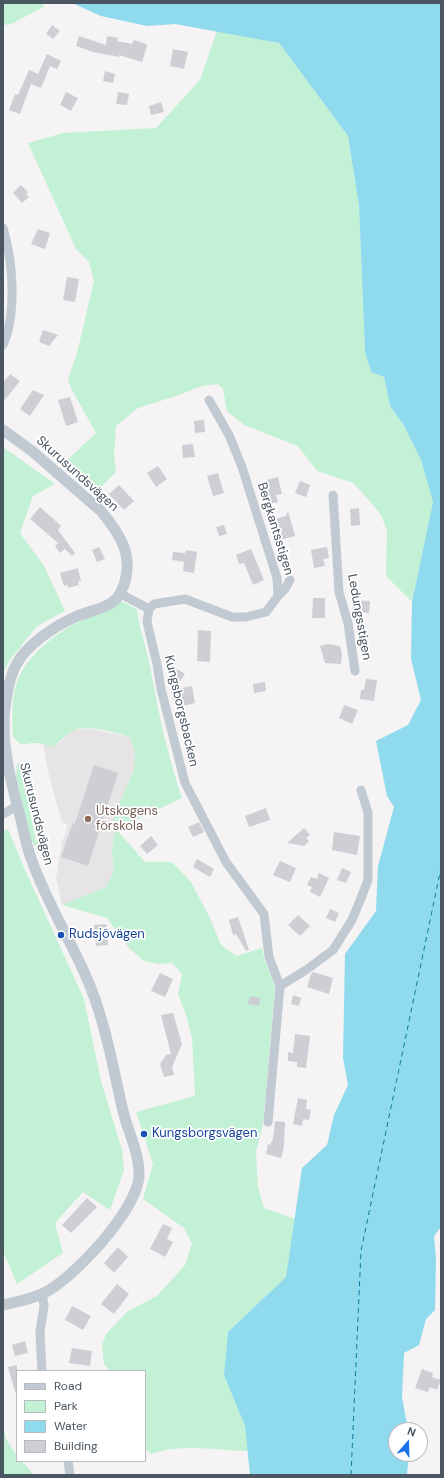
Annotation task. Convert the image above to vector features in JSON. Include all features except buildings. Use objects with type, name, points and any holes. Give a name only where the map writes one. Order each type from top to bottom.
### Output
[{"type":"street","points":[[3,228],[9,250],[11,277],[10,317],[3,345]]},
{"type":"street","name":"Bergkantsstigen","points":[[149,609],[154,604],[185,599],[232,617],[246,617],[266,612],[278,596],[277,578],[242,467],[229,435],[209,400]]},
{"type":"street","name":"Skurusundsvägen","points":[[3,430],[54,469],[101,511],[110,522],[124,545],[127,556],[127,575],[121,594],[105,606],[76,616],[47,633],[38,640],[16,665],[6,701],[4,726],[11,778],[31,861],[85,974],[97,1003],[123,1112],[138,1156],[139,1166],[138,1184],[132,1196],[111,1229],[79,1266],[62,1281],[42,1294],[3,1305]]},
{"type":"street","name":"Ledungsstigen","points":[[333,495],[338,592],[348,624],[355,672]]},
{"type":"street","points":[[278,596],[285,589],[290,580]]},
{"type":"street","points":[[121,594],[149,609]]},
{"type":"street","name":"Kungsborgsbacken","points":[[149,609],[147,622],[158,664],[161,689],[185,784],[226,862],[264,914],[269,957],[280,986]]},
{"type":"street","points":[[268,1122],[280,986],[306,970],[333,950],[352,920],[368,880],[368,813],[361,790]]},
{"type":"street","points":[[3,814],[17,806]]},
{"type":"street","points":[[42,1294],[44,1306],[40,1332],[42,1370]]},
{"type":"street","points":[[68,1462],[70,1475]]},
{"type":"shaded area","name":"Utskogens förskola","points":[[92,729],[130,737],[135,753],[134,769],[114,817],[115,829],[112,851],[114,871],[106,888],[62,905],[56,879],[62,842],[68,826],[62,821],[48,771],[43,744],[52,747],[73,730]]},
{"type":"green space","points":[[3,3],[42,3],[44,7],[11,24],[3,25]]},
{"type":"green space","points":[[217,31],[279,43],[348,136],[359,206],[365,352],[371,372],[384,377],[390,406],[403,424],[421,460],[433,502],[412,602],[386,576],[387,531],[381,515],[368,499],[353,483],[317,471],[298,446],[244,425],[227,411],[223,389],[218,384],[202,386],[138,408],[116,426],[114,455],[116,472],[96,492],[64,463],[96,433],[71,388],[68,379],[77,353],[94,281],[89,262],[76,249],[28,143],[63,133],[156,128],[200,80]]},
{"type":"green space","points":[[3,447],[55,484],[33,496],[20,533],[44,566],[65,611],[37,626],[9,661],[3,674]]},
{"type":"green space","points":[[121,601],[137,609],[150,664],[164,736],[182,798],[116,829],[145,862],[172,862],[191,882],[210,918],[221,945],[236,956],[262,948],[265,961],[275,986],[263,1124],[256,1152],[258,1187],[264,1208],[295,1219],[286,1277],[228,1332],[224,1375],[245,1426],[248,1451],[186,1448],[151,1454],[146,1450],[146,1370],[109,1370],[104,1364],[102,1345],[106,1334],[128,1311],[157,1296],[185,1265],[192,1244],[184,1228],[143,1199],[153,1164],[136,1112],[195,1096],[192,1038],[186,1015],[178,994],[182,974],[172,963],[158,964],[144,961],[129,948],[107,918],[62,905],[106,887],[114,871],[112,851],[115,829],[114,817],[134,769],[135,753],[130,737],[88,728],[72,731],[52,747],[37,743],[21,744],[13,737],[12,709],[15,689],[21,672],[27,663],[43,646],[71,626],[116,605]]},
{"type":"green space","points":[[28,761],[28,763],[20,765],[36,841],[44,840],[42,844],[35,846],[31,840],[16,778],[17,764]]},
{"type":"green space","points":[[8,829],[25,870],[84,999],[101,1081],[122,1150],[124,1170],[110,1210],[83,1192],[55,1223],[63,1253],[17,1284],[3,1251],[3,831]]},
{"type":"green space","points":[[3,1423],[6,1439],[16,1454],[16,1462],[21,1462],[24,1464],[33,1475],[3,1475]]},
{"type":"water","points":[[72,3],[441,3],[441,1227],[434,1236],[436,1260],[435,1310],[426,1319],[419,1345],[404,1353],[402,1397],[407,1422],[388,1422],[388,1462],[408,1462],[407,1475],[250,1475],[245,1426],[224,1375],[228,1332],[286,1277],[302,1168],[327,1145],[334,1115],[348,1085],[343,1058],[345,954],[376,911],[378,866],[394,807],[387,796],[376,741],[408,725],[421,700],[411,659],[412,602],[433,502],[421,460],[403,424],[390,406],[384,377],[371,372],[365,352],[359,206],[348,136],[279,43],[175,24],[147,26],[101,16]]},
{"type":"ferry route","points":[[351,1475],[361,1251],[441,868]]},
{"type":"place","name":"Utskogens förskola","points":[[88,819]]},
{"type":"place","name":"Rudsjövägen","points":[[61,935]]},
{"type":"place","name":"Kungsborgsvägen","points":[[144,1134]]}]
